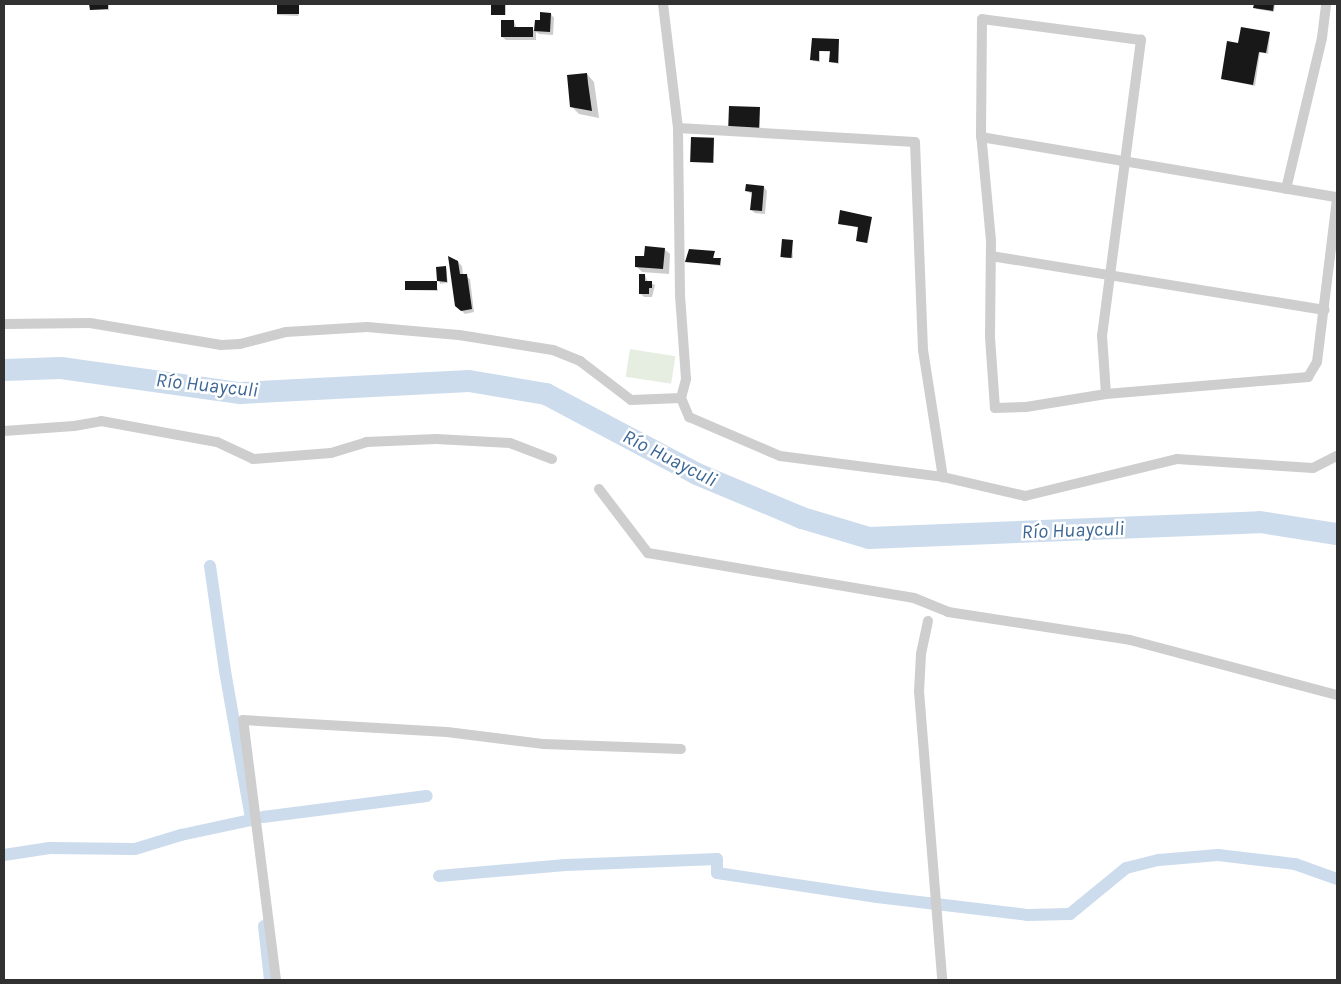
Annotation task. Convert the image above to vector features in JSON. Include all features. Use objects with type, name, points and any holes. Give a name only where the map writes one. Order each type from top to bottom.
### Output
[{"type":"street","points":[[663,4],[678,128],[680,295],[686,379],[681,398],[689,418],[780,456],[943,477],[1025,496],[1177,459],[1313,468],[1337,456]]},
{"type":"street","points":[[1286,189],[1322,38],[1326,4]]},
{"type":"street","points":[[982,137],[1125,162],[1286,189],[1337,199],[1325,310],[1317,362],[1308,377],[1106,394],[1026,407],[994,408],[990,337],[991,256],[982,137],[982,20],[1141,40],[1125,162],[1109,276],[1102,336],[1106,394]]},
{"type":"street","points":[[678,128],[915,142],[923,350],[943,477]]},
{"type":"street","points":[[991,256],[1325,310]]},
{"type":"street","points":[[4,324],[90,323],[221,345],[240,344],[286,332],[368,327],[458,335],[553,350],[580,361],[631,400],[681,398]]},
{"type":"street","points":[[4,431],[74,426],[101,421],[217,442],[253,459],[331,453],[366,442],[436,439],[510,443],[552,458]]},
{"type":"street","points":[[599,489],[648,553],[914,598],[948,612],[1130,640],[1337,696]]},
{"type":"street","points":[[928,621],[921,654],[919,691],[942,980]]},
{"type":"street","points":[[276,980],[243,720],[447,732],[544,744],[681,749]]},
{"type":"shaded area","points":[[630,349],[675,356],[671,384],[626,377]]},
{"type":"building","points":[[89,4],[108,4],[108,9],[90,10]]},
{"type":"building","points":[[277,4],[299,4],[299,14],[277,14]]},
{"type":"building","points":[[491,4],[505,4],[505,15],[491,15]]},
{"type":"building","points":[[1254,4],[1274,4],[1273,11],[1253,8]]},
{"type":"building","points":[[540,12],[551,13],[550,32],[534,31],[535,20],[540,20]]},
{"type":"building","points":[[501,20],[514,20],[514,27],[533,27],[533,37],[501,37]]},
{"type":"building","points":[[1241,27],[1270,32],[1266,53],[1259,52],[1253,85],[1221,79],[1227,41],[1238,43]]},
{"type":"building","points":[[812,38],[839,39],[838,63],[829,62],[830,51],[819,51],[819,61],[810,60]]},
{"type":"building","points":[[587,73],[592,111],[570,107],[567,75]]},
{"type":"building","points":[[729,106],[760,107],[759,129],[728,128]]},
{"type":"building","points":[[691,137],[714,138],[713,163],[690,162]]},
{"type":"building","points":[[746,184],[764,186],[762,211],[750,210],[752,192],[745,191]]},
{"type":"building","points":[[840,210],[872,217],[867,243],[856,241],[858,227],[838,224]]},
{"type":"building","points":[[782,239],[793,240],[791,258],[780,257]]},
{"type":"building","points":[[645,246],[665,248],[663,269],[635,267],[635,256],[644,256]]},
{"type":"building","points":[[689,249],[715,251],[713,258],[721,258],[720,265],[685,262]]},
{"type":"building","points":[[448,256],[458,261],[460,274],[467,274],[472,309],[461,311],[455,306]]},
{"type":"building","points":[[446,266],[447,282],[437,281],[436,267]]},
{"type":"building","points":[[639,274],[645,274],[645,281],[652,281],[652,288],[649,288],[649,294],[639,294]]},
{"type":"building","points":[[405,281],[437,281],[437,290],[405,290]]},
{"type":"waterway","name":"Río Huayculi","points":[[4,370],[61,368],[240,393],[469,381],[546,394],[697,474],[802,518],[869,538],[1260,522],[1337,534]]},
{"type":"waterway","points":[[210,566],[225,671],[251,819]]},
{"type":"waterway","points":[[263,817],[427,796]]},
{"type":"waterway","points":[[4,855],[49,848],[135,849],[181,835],[251,820]]},
{"type":"waterway","points":[[439,876],[566,865],[717,859],[717,873],[877,897],[1027,915],[1070,914],[1126,868],[1159,860],[1218,855],[1295,864],[1337,879]]},
{"type":"waterway","points":[[264,926],[270,980]]}]
